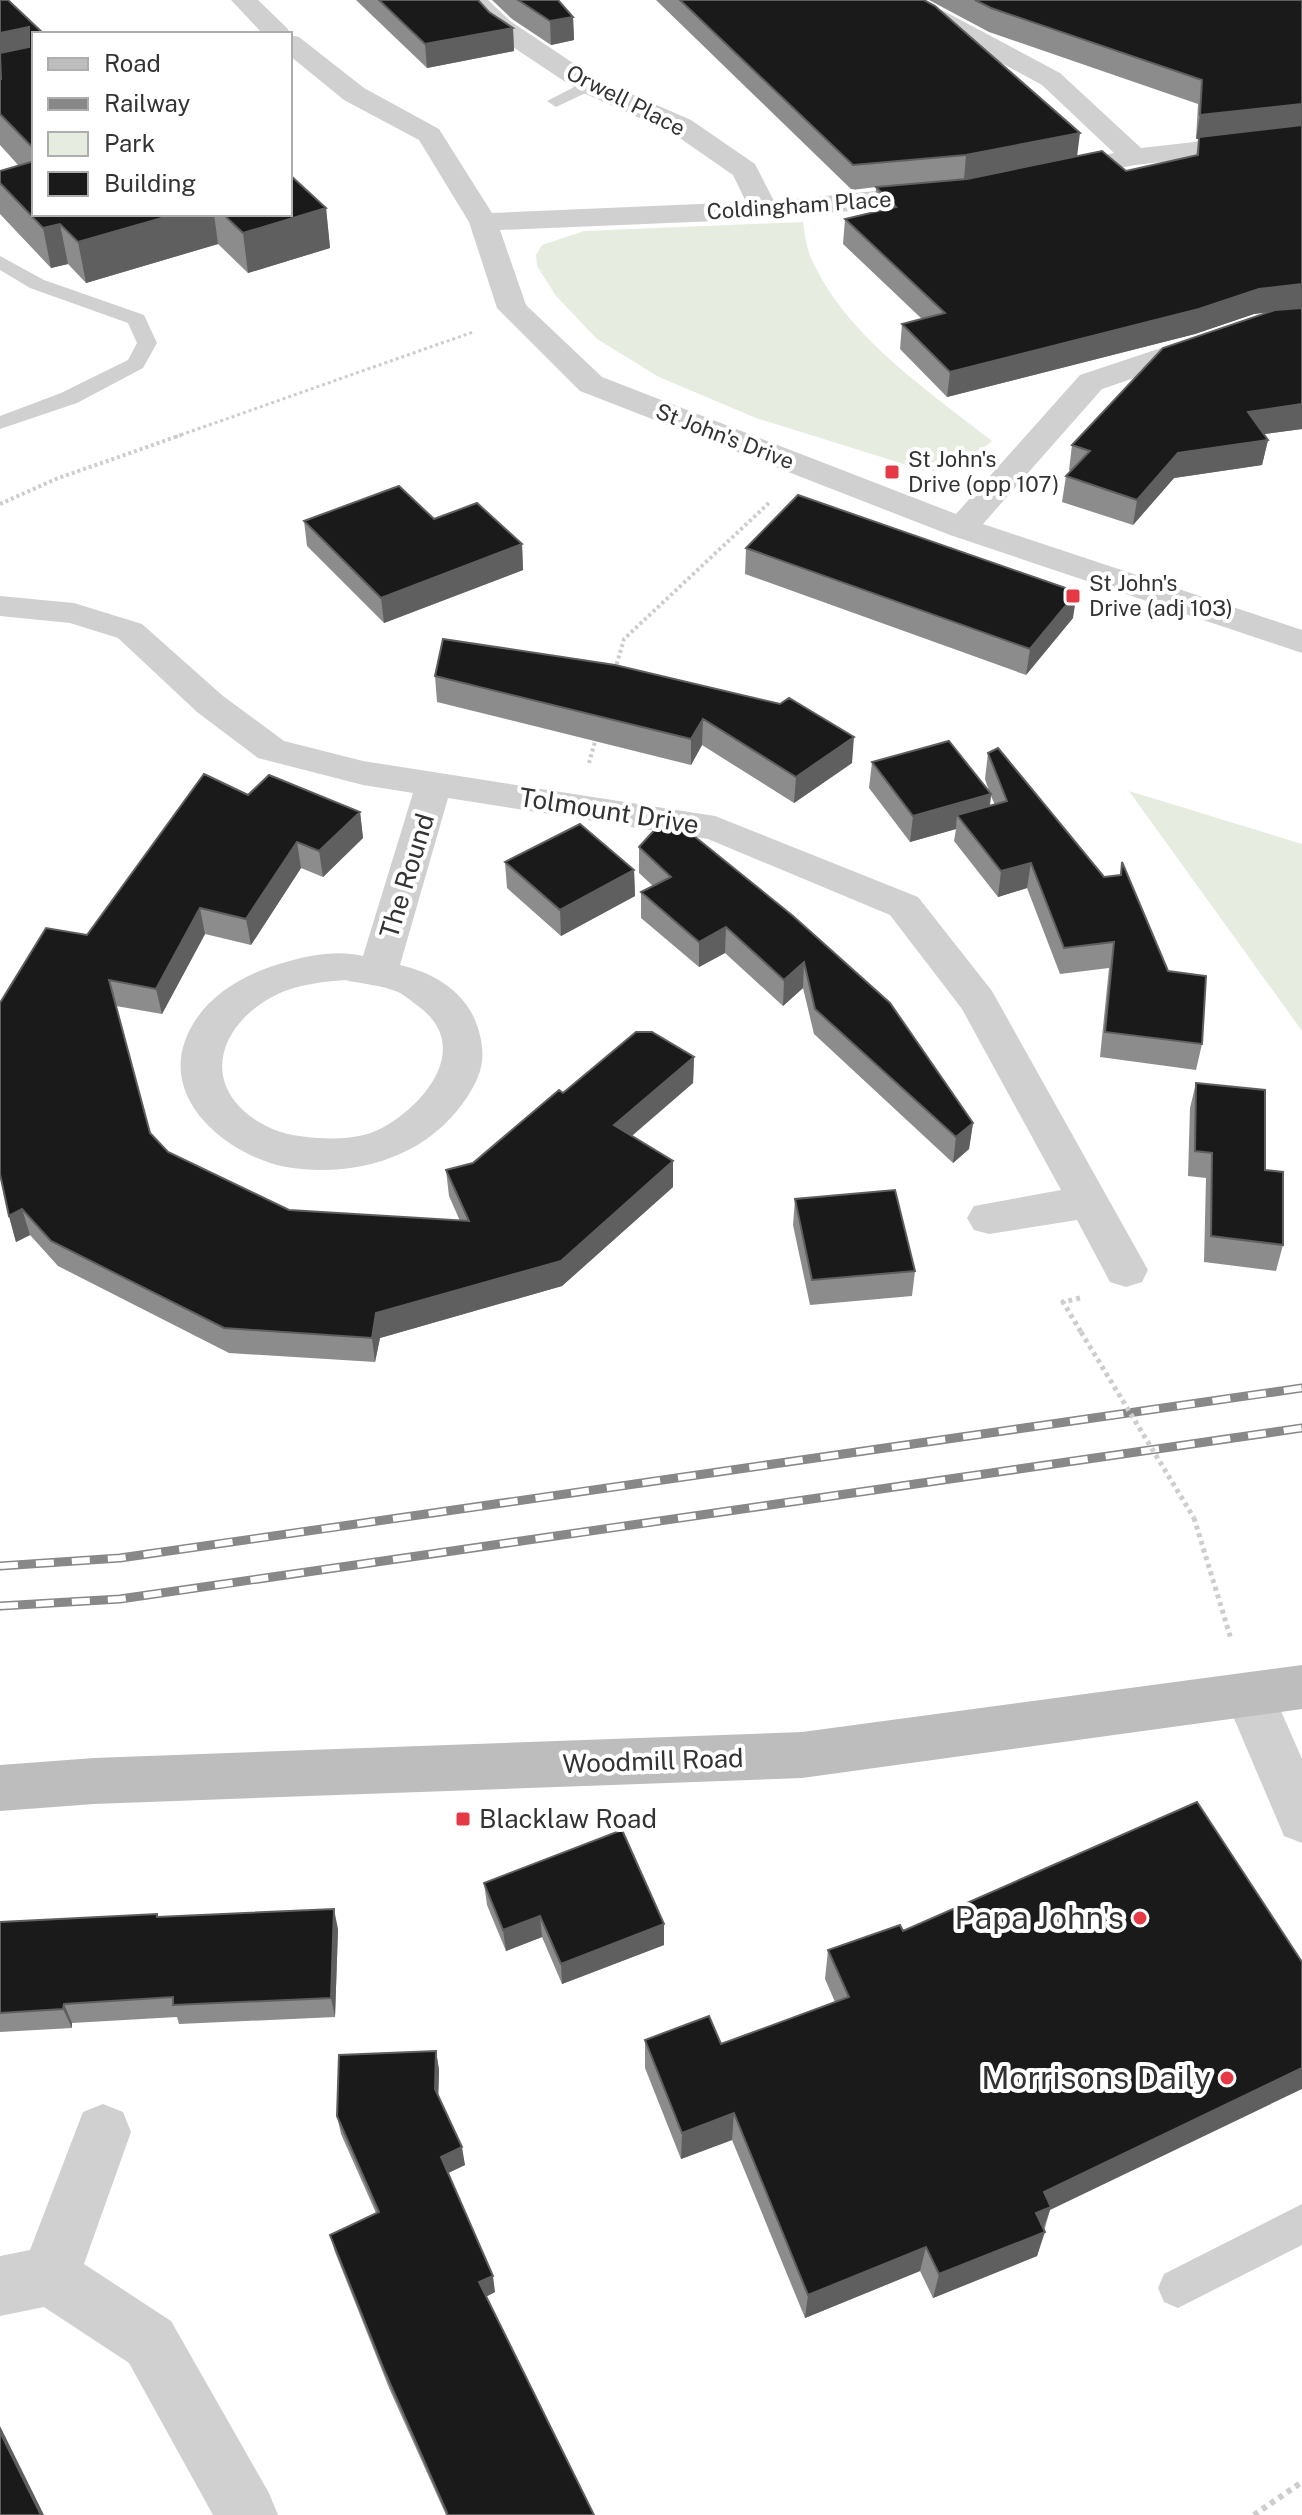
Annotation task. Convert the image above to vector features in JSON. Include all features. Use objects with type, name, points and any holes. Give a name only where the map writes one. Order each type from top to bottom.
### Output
[{"type":"street","name":"St John's Drive","points":[[244,0],[269,32]]},
{"type":"street","name":"Orwell Place","points":[[474,0],[501,27],[588,85],[681,126],[745,170],[764,210]]},
{"type":"street","points":[[904,0],[1051,79],[1135,157]]},
{"type":"street","name":"St John's Drive","points":[[292,49],[354,94],[429,135],[483,222],[512,308],[591,384],[962,528],[1302,642]]},
{"type":"street","points":[[1026,179],[1135,157],[1302,138]]},
{"type":"street","name":"Coldingham Place","points":[[483,222],[764,210],[964,191]]},
{"type":"street","points":[[962,528],[1091,382],[1265,323],[1302,320]]},
{"type":"street","name":"Tolmount Drive","points":[[0,606],[74,613],[130,631],[210,704],[271,750],[363,773],[715,828],[904,906],[978,1001],[1126,1270]]},
{"type":"street","name":"The Round","points":[[379,969],[434,784]]},
{"type":"street","name":"The Round","points":[[345,966],[379,969],[425,987],[447,1006],[459,1026],[465,1050],[463,1070],[450,1097],[435,1114],[403,1136],[374,1147],[316,1155],[286,1151],[255,1141],[226,1122],[210,1102],[200,1071],[207,1037],[221,1016],[240,998],[286,975],[345,966]]},
{"type":"street","points":[[989,1218],[1088,1202]]},
{"type":"street","name":"Woodmill Road","points":[[0,1788],[94,1781],[802,1755],[1302,1687]]},
{"type":"street","points":[[1249,1695],[1302,1819]]},
{"type":"street","points":[[103,2132],[25,2281],[150,2342],[247,2515]]},
{"type":"lane","points":[[556,101],[588,85]]},
{"type":"lane","points":[[0,262],[37,284],[137,319],[147,343],[136,364],[69,398],[0,423]]},
{"type":"lane","points":[[1178,2288],[1302,2224]]},
{"type":"path","points":[[0,504],[56,479],[479,330],[512,308]]},
{"type":"path","points":[[611,684],[624,639],[807,468]]},
{"type":"path","points":[[577,806],[598,730]]},
{"type":"path","points":[[1063,1302],[1194,1518],[1249,1695]]},
{"type":"path","points":[[1254,2515],[1302,2482]]},
{"type":"green space","points":[[803,222],[811,258],[845,312],[915,381],[992,441],[956,470],[926,471],[756,418],[659,377],[597,339],[556,296],[537,266],[536,255],[542,245],[584,231]]},
{"type":"green space","points":[[1129,791],[1302,844],[1302,1031]]},
{"type":"building","points":[[0,0],[8,0],[42,32],[32,32],[32,147],[0,114],[0,53],[29,47],[29,27],[0,33]]},
{"type":"building","points":[[379,0],[478,0],[489,12],[513,28],[425,44]]},
{"type":"building","points":[[518,0],[558,0],[573,17],[550,21]]},
{"type":"building","points":[[680,0],[924,0],[935,6],[1080,133],[966,155],[853,165]]},
{"type":"building","points":[[975,0],[1302,0],[1302,104],[1200,115],[1202,80]]},
{"type":"building","points":[[1302,125],[1302,284],[1259,289],[1199,309],[950,372],[902,324],[945,313],[845,219],[896,207],[876,187],[967,179],[1102,151],[1126,171],[1198,155],[1199,137]]},
{"type":"building","points":[[32,162],[32,216],[169,216],[78,242],[60,224],[43,228],[0,183],[0,171]]},
{"type":"building","points":[[292,177],[326,208],[243,233],[225,216],[292,216]]},
{"type":"building","points":[[1302,308],[1302,404],[1248,412],[1268,440],[1178,453],[1137,500],[1066,476],[1090,451],[1072,445],[1163,348],[1275,310]]},
{"type":"building","points":[[399,486],[434,519],[477,503],[522,544],[381,598],[304,521]]},
{"type":"building","points":[[798,495],[1077,592],[1030,649],[746,548]]},
{"type":"building","points":[[443,639],[615,665],[780,704],[789,698],[854,737],[796,777],[703,719],[691,739],[435,676]]},
{"type":"building","points":[[949,741],[991,794],[913,816],[872,762]]},
{"type":"building","points":[[998,748],[1104,877],[1121,875],[1122,862],[1168,971],[1206,976],[1202,1044],[1105,1032],[1114,942],[1064,948],[1031,863],[1001,871],[957,815],[1007,801],[988,753]]},
{"type":"building","points":[[204,774],[248,795],[269,775],[360,812],[319,851],[297,842],[246,919],[200,908],[156,989],[109,980],[150,1133],[168,1152],[289,1210],[469,1221],[446,1170],[473,1163],[559,1090],[563,1093],[636,1032],[652,1032],[694,1057],[614,1125],[673,1161],[561,1261],[376,1313],[372,1338],[224,1328],[51,1241],[22,1209],[9,1216],[0,1174],[0,1003],[46,928],[87,935]]},
{"type":"building","points":[[668,815],[793,916],[890,1003],[973,1123],[956,1137],[815,1009],[804,962],[784,980],[726,927],[699,942],[641,892],[671,877],[639,847]]},
{"type":"building","points":[[580,824],[634,870],[560,910],[505,862]]},
{"type":"building","points":[[1196,1083],[1265,1090],[1265,1170],[1283,1172],[1283,1245],[1211,1236],[1212,1153],[1195,1151]]},
{"type":"building","points":[[895,1190],[915,1271],[812,1280],[795,1199]]},
{"type":"building","points":[[1197,1802],[1302,1962],[1302,2068],[1044,2192],[1051,2207],[1036,2213],[1045,2232],[939,2274],[926,2247],[808,2295],[734,2113],[682,2133],[645,2040],[709,2016],[721,2044],[849,1997],[828,1950],[900,1925],[903,1931]]},
{"type":"building","points":[[622,1830],[664,1924],[561,1964],[540,1916],[503,1930],[484,1883]]},
{"type":"building","points":[[334,1909],[331,1998],[173,2005],[173,1997],[64,2004],[63,2009],[0,2013],[0,1922]]},
{"type":"building","points":[[436,2051],[435,2089],[462,2147],[441,2157],[493,2276],[479,2282],[594,2515],[448,2515],[385,2372],[330,2235],[379,2212],[337,2116],[339,2055]]},
{"type":"building","points":[[0,2432],[41,2515],[0,2515]]},
{"type":"railway","points":[[0,1566],[120,1558],[1302,1388]]},
{"type":"railway","points":[[0,1606],[120,1599],[1302,1428]]},
{"type":"place","name":"St John's Drive (opp 107)","points":[[892,472]]},
{"type":"place","name":"St John's Drive (adj 103)","points":[[1073,596]]},
{"type":"place","name":"Blacklaw Road","points":[[463,1819]]},
{"type":"place","name":"Papa John's","points":[[1140,1918]]},
{"type":"place","name":"Morrisons Daily","points":[[1227,2078]]}]
